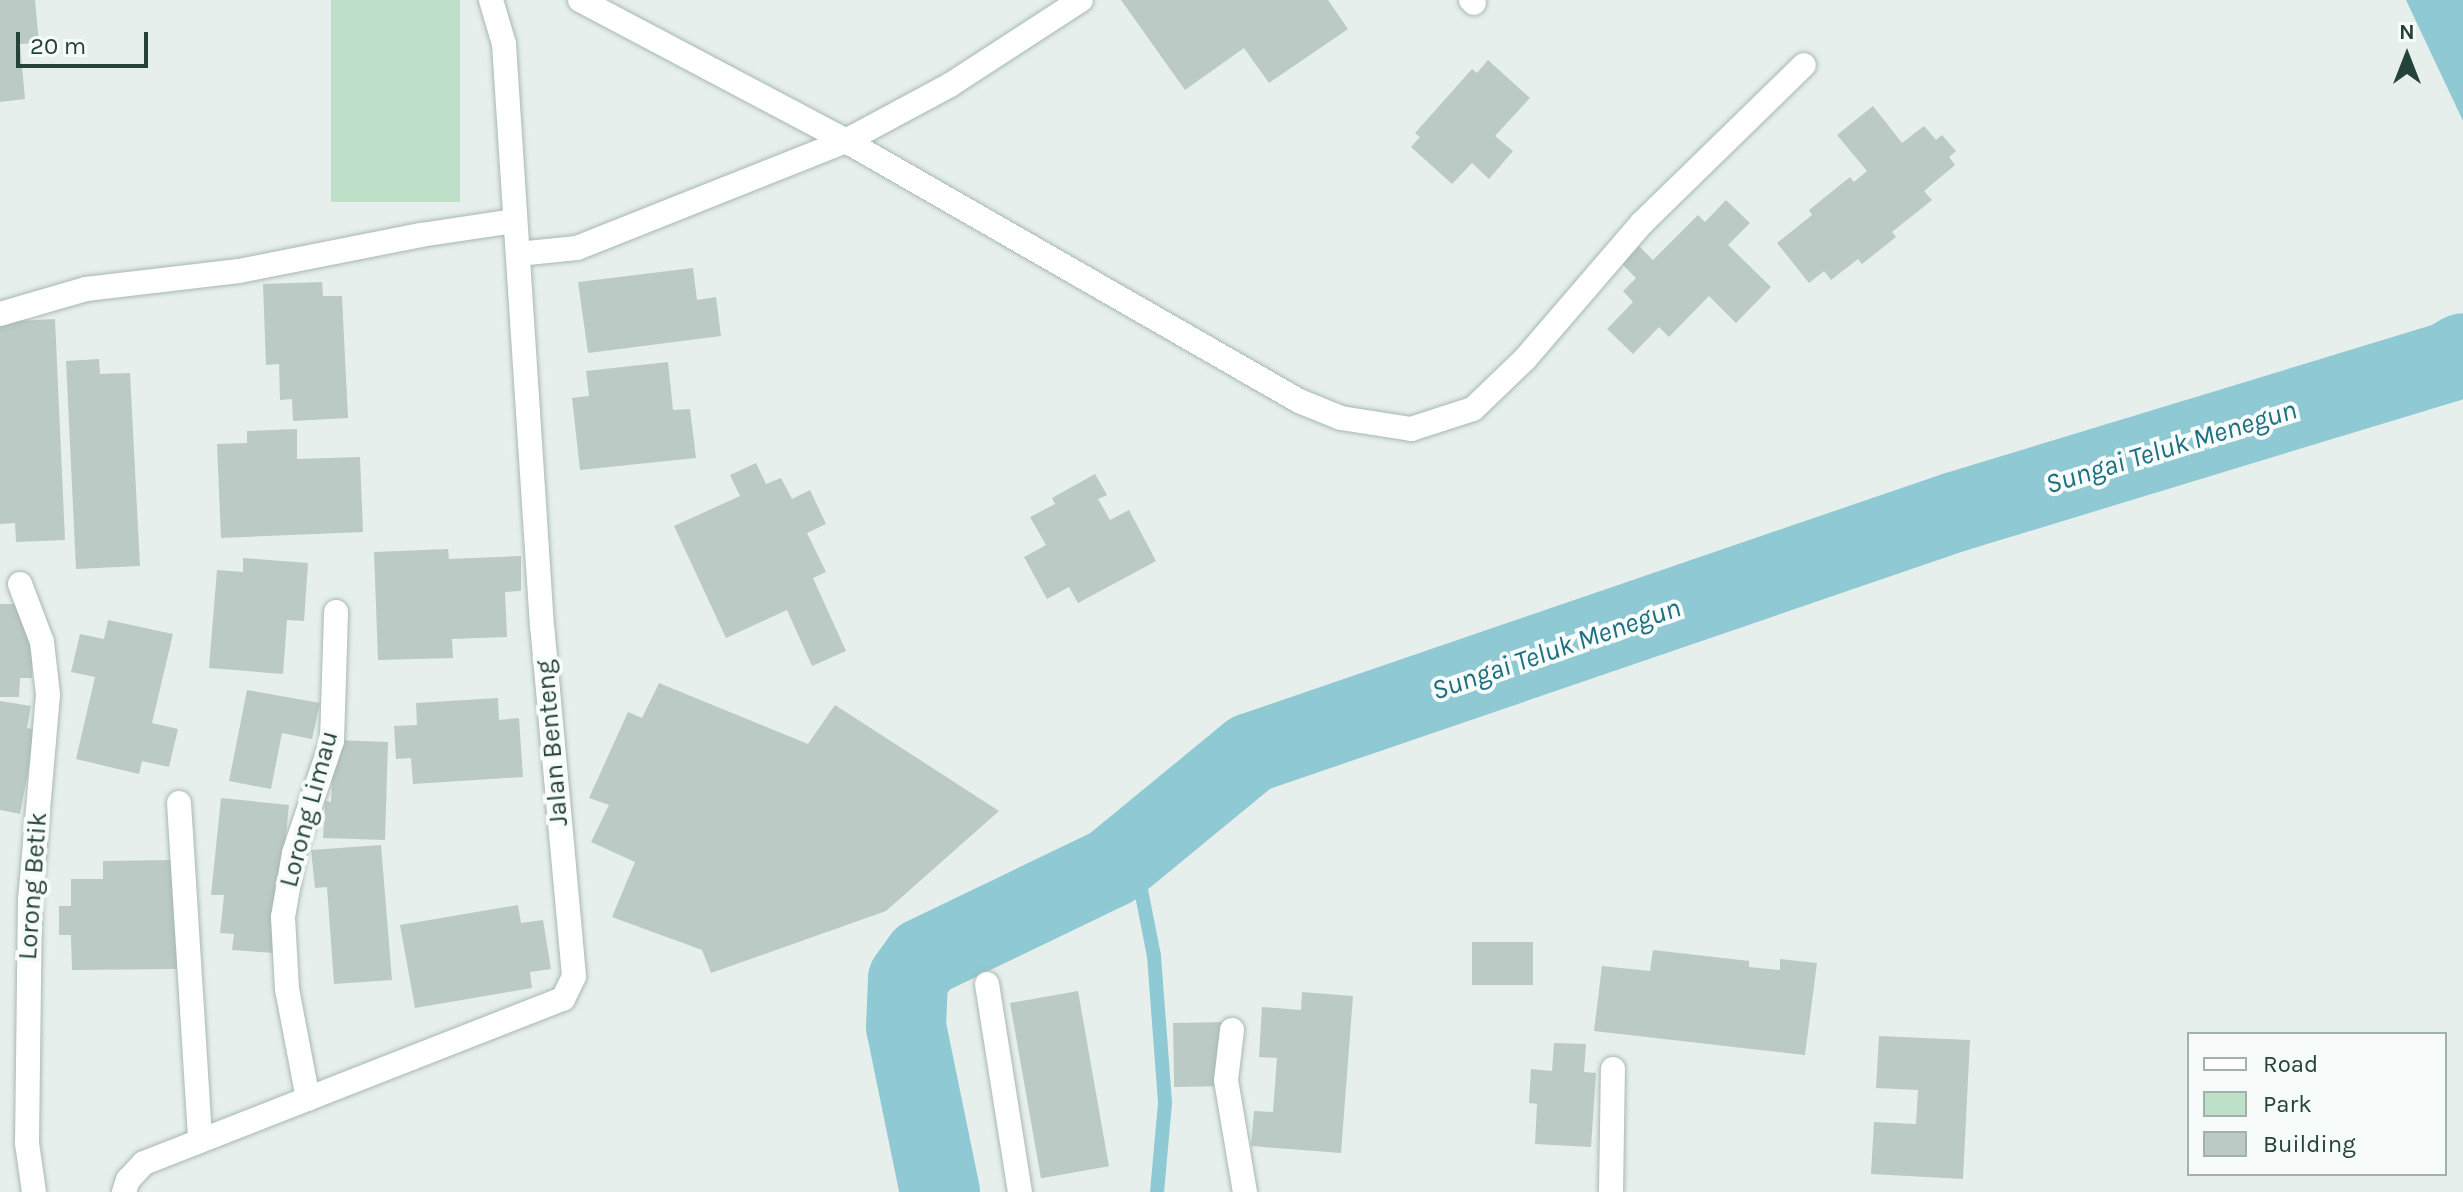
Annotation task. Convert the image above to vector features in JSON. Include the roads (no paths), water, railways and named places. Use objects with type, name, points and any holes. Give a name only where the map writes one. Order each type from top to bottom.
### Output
[{"type":"street","name":"Jalan Benteng","points":[[124,1192],[128,1180],[144,1163],[563,999],[574,976],[542,627],[504,44],[491,0]]},
{"type":"street","points":[[580,0],[846,141],[1299,401],[1341,418],[1411,429],[1473,409],[1525,359],[1642,223],[1804,65]]},
{"type":"street","points":[[518,254],[577,248],[846,141],[950,85],[1081,0]]},
{"type":"street","points":[[0,314],[86,289],[239,271],[421,235],[515,221]]},
{"type":"street","name":"Lorong Betik","points":[[20,584],[42,642],[48,695],[29,945],[27,1143],[34,1192]]},
{"type":"street","name":"Lorong Limau","points":[[308,1099],[287,989],[283,917],[294,853],[332,741],[336,612]]},
{"type":"street","points":[[179,803],[200,1140]]},
{"type":"street","points":[[987,984],[1020,1192]]},
{"type":"street","points":[[1232,1030],[1226,1080],[1245,1192]]},
{"type":"street","points":[[1611,1192],[1613,1069]]},
{"type":"water","points":[[2406,0],[2463,0],[2463,121]]},
{"type":"waterway","name":"Sungai Teluk Menegun","points":[[940,1192],[906,1027],[908,979],[923,958],[1112,867],[1251,753],[1955,512],[2448,362],[2463,353]]},
{"type":"waterway","points":[[1133,849],[1154,956],[1165,1103],[1157,1192]]}]
